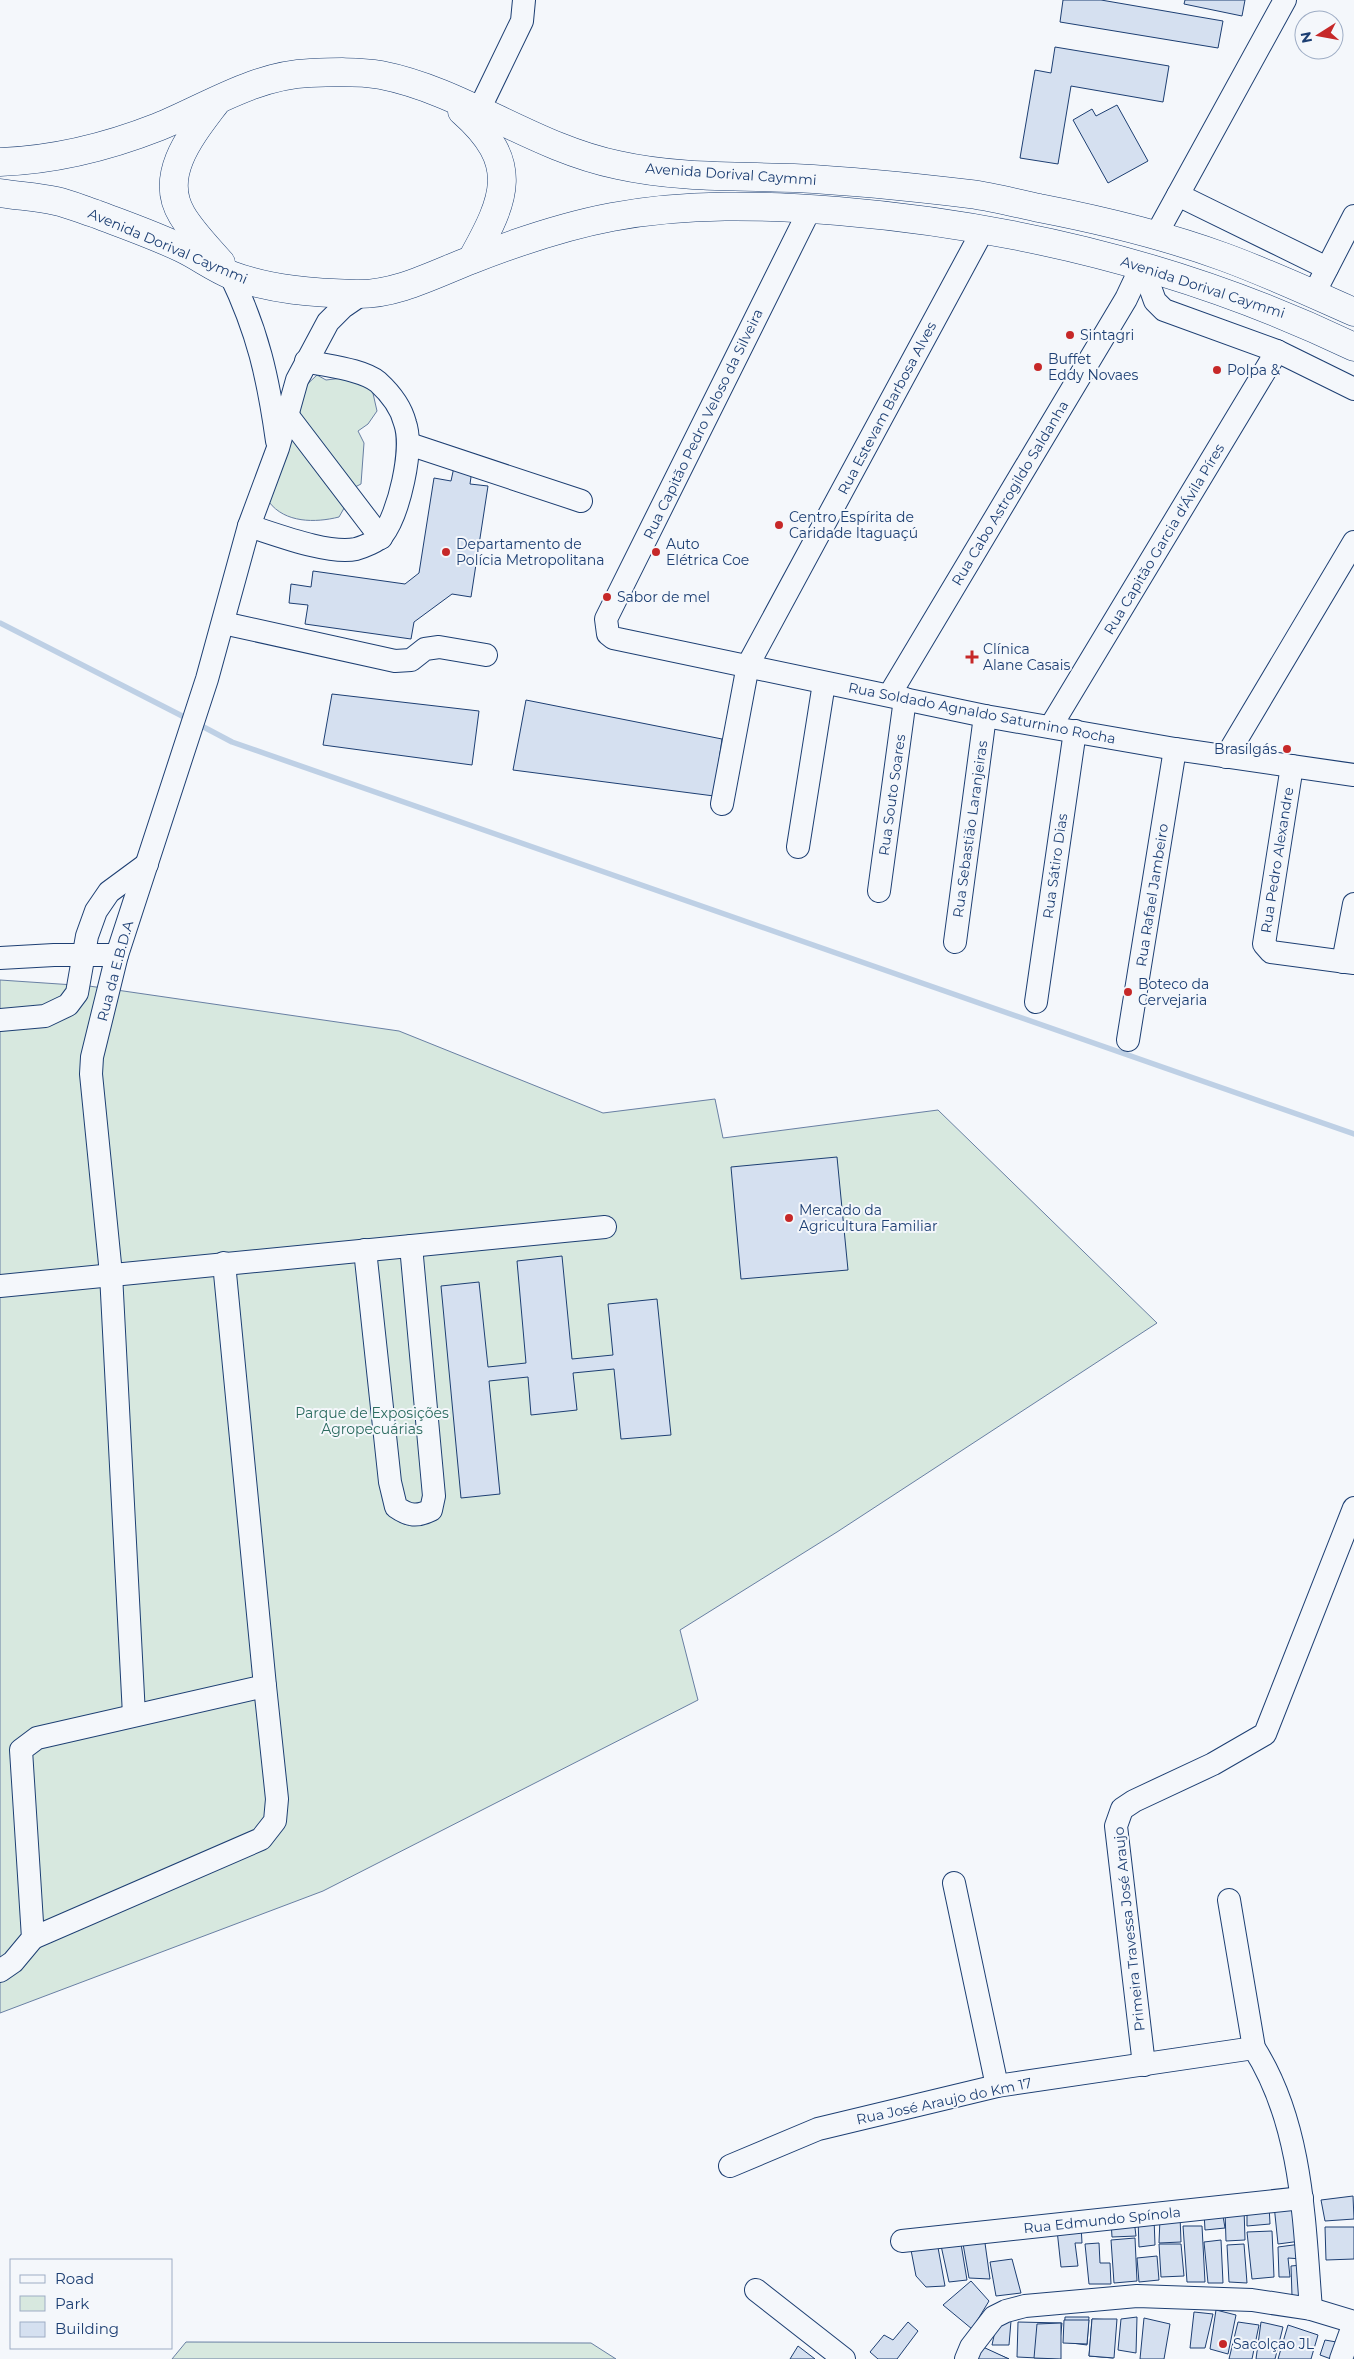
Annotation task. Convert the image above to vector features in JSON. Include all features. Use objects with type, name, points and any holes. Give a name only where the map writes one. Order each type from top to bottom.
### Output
[{"type":"main road","name":"Avenida Dorival Caymmi","points":[[0,162],[34,161],[81,152],[158,127],[219,97],[270,80],[306,73],[378,75],[413,84],[447,97],[546,143],[618,165],[662,172],[829,180],[974,195],[1064,212],[1156,235],[1223,256],[1354,312]]},
{"type":"main road","points":[[219,97],[188,140],[176,168],[174,185],[181,214],[230,274]]},
{"type":"main road","points":[[447,97],[482,128],[496,150],[502,166],[502,189],[498,207],[492,225],[472,259]]},
{"type":"main road","name":"Avenida Dorival Caymmi","points":[[0,193],[59,201],[130,226],[182,248],[230,274],[272,286],[362,294],[427,278],[472,259],[563,228],[640,212],[733,207],[810,209],[906,217],[1055,244],[1142,265],[1293,318],[1354,347]]},
{"type":"street","points":[[478,112],[522,21],[524,0]]},
{"type":"street","points":[[1156,235],[1285,0]]},
{"type":"street","points":[[1178,195],[1327,268]]},
{"type":"street","name":"Rua Capitão Pedro Veloso da Silveira","points":[[613,638],[606,629],[606,619],[810,209]]},
{"type":"street","points":[[1315,294],[1354,216]]},
{"type":"street","name":"Rua Estevam Barbosa Alves","points":[[722,804],[748,664],[983,230]]},
{"type":"street","points":[[1142,265],[1155,300],[1164,310],[1277,351],[1354,389]]},
{"type":"street","name":"Rua Cabo Astrogildo Saldanha","points":[[897,696],[1126,299],[1142,265]]},
{"type":"street","points":[[230,274],[256,335],[269,384],[278,448]]},
{"type":"street","name":"Rua da E.B.D.A","points":[[134,1715],[111,1274],[91,1074],[92,1058],[117,955],[207,679],[249,526],[278,448],[297,380],[328,322],[343,307],[362,294]]},
{"type":"street","name":"Rua Capitão Garcia d'Ávila Píres","points":[[1051,726],[1277,351]]},
{"type":"street","points":[[249,526],[314,545],[346,550],[358,549],[381,538],[392,520],[409,444],[406,423],[397,405],[376,381],[356,372],[306,361]]},
{"type":"street","points":[[288,416],[381,538]]},
{"type":"street","points":[[409,444],[581,501]]},
{"type":"street","points":[[1226,757],[1354,542]]},
{"type":"street","points":[[223,623],[395,661],[411,660],[425,649],[439,647],[486,655]]},
{"type":"street","name":"Rua Soldado Agnaldo Saturnino Rocha","points":[[613,638],[748,664],[824,683],[897,696],[985,716],[1051,726],[1176,750],[1354,775]]},
{"type":"street","points":[[798,847],[824,683]]},
{"type":"street","name":"Rua Souto Soares","points":[[879,891],[897,696]]},
{"type":"street","name":"Rua Sebastião Laranjeiras","points":[[955,942],[985,716]]},
{"type":"street","name":"Rua Sátiro Dias","points":[[1036,1002],[1075,731]]},
{"type":"street","name":"Rua Rafael Jambeiro","points":[[1128,1040],[1176,750]]},
{"type":"street","name":"Rua Pedro Alexandre","points":[[1292,766],[1264,940],[1266,949],[1271,952],[1349,963]]},
{"type":"street","points":[[0,1020],[45,1016],[68,1005],[77,993],[82,955],[96,911],[120,883],[147,864]]},
{"type":"street","points":[[1349,963],[1354,904]]},
{"type":"street","points":[[0,958],[117,955]]},
{"type":"street","points":[[0,1286],[605,1227]]},
{"type":"street","points":[[365,1250],[390,1482],[396,1507],[408,1515],[421,1515],[431,1510],[434,1496],[411,1246]]},
{"type":"street","points":[[0,1971],[13,1962],[33,1938],[261,1840],[274,1822],[277,1799],[224,1263]]},
{"type":"street","name":"Primeira Travessa José Araujo","points":[[1144,2065],[1116,1826],[1117,1817],[1122,1809],[1134,1801],[1213,1764],[1265,1734],[1354,1508]]},
{"type":"street","points":[[33,1938],[21,1750],[37,1738],[265,1686]]},
{"type":"street","points":[[954,1883],[997,2086]]},
{"type":"street","points":[[1229,1900],[1254,2048],[1267,2068],[1288,2124],[1302,2198],[1311,2309]]},
{"type":"street","name":"Rua José Araujo do Km 17","points":[[730,2166],[818,2129],[997,2086],[1254,2048]]},
{"type":"street","name":"Rua Edmundo Spínola","points":[[902,2241],[1302,2198]]},
{"type":"street","points":[[756,2290],[844,2359]]},
{"type":"street","points":[[966,2359],[971,2347],[994,2317],[1006,2311],[1025,2306],[1137,2296],[1252,2300],[1311,2309],[1354,2322],[1341,2359]]},
{"type":"green space","points":[[317,375],[326,380],[351,377],[372,389],[377,411],[368,424],[358,431],[364,443],[361,484],[351,489],[300,418],[299,392]]},
{"type":"green space","points":[[290,434],[347,503],[339,517],[301,520],[283,514],[269,502]]},
{"type":"green space","name":"Parque de Exposições Agropecuárias","points":[[0,980],[89,986],[399,1031],[603,1113],[715,1099],[723,1138],[938,1110],[1157,1323],[837,1532],[680,1630],[698,1700],[323,1891],[0,2013]]},
{"type":"green space","points":[[186,2342],[591,2343],[616,2359],[172,2359]]},
{"type":"building","points":[[1063,0],[1101,0],[1223,21],[1218,48],[1060,22]]},
{"type":"building","points":[[1185,0],[1245,0],[1242,16],[1184,4]]},
{"type":"building","points":[[1055,47],[1169,66],[1163,102],[1071,86],[1058,164],[1020,158],[1035,70],[1051,73]]},
{"type":"building","points":[[1117,105],[1148,161],[1108,183],[1073,120],[1092,109],[1096,116]]},
{"type":"building","points":[[454,467],[472,470],[470,484],[488,486],[471,597],[452,594],[414,622],[411,639],[305,624],[308,605],[289,603],[291,584],[311,587],[313,571],[405,584],[419,573],[434,478],[451,481]]},
{"type":"building","points":[[332,694],[479,711],[472,765],[323,745]]},
{"type":"building","points":[[526,700],[722,739],[714,796],[513,770]]},
{"type":"building","name":"Mercado da Agricultura Familiar","points":[[837,1157],[848,1270],[741,1279],[731,1167]]},
{"type":"building","points":[[562,1256],[572,1359],[613,1355],[608,1304],[657,1299],[671,1435],[621,1439],[614,1369],[573,1373],[577,1410],[531,1415],[528,1377],[489,1381],[500,1494],[461,1498],[441,1286],[479,1282],[488,1367],[526,1363],[517,1261]]},
{"type":"building","points":[[1353,2196],[1354,2219],[1325,2221],[1321,2200]]},
{"type":"building","points":[[1298,2202],[1301,2241],[1278,2244],[1274,2205]]},
{"type":"building","points":[[1269,2205],[1270,2224],[1247,2226],[1247,2207]]},
{"type":"building","points":[[1244,2208],[1245,2240],[1226,2241],[1225,2210]]},
{"type":"building","points":[[1222,2210],[1225,2228],[1205,2230],[1204,2212]]},
{"type":"building","points":[[1180,2216],[1181,2242],[1159,2243],[1160,2218]]},
{"type":"building","points":[[1154,2218],[1155,2245],[1139,2247],[1138,2219]]},
{"type":"building","points":[[1134,2220],[1136,2236],[1112,2237],[1111,2221]]},
{"type":"building","points":[[1081,2225],[1082,2243],[1075,2243],[1078,2266],[1061,2267],[1057,2230]]},
{"type":"building","points":[[1183,2226],[1202,2226],[1205,2282],[1187,2282]]},
{"type":"building","points":[[1325,2227],[1354,2227],[1354,2259],[1326,2260]]},
{"type":"building","points":[[1272,2231],[1274,2277],[1252,2279],[1247,2232]]},
{"type":"building","points":[[984,2236],[990,2279],[969,2278],[962,2238]]},
{"type":"building","points":[[960,2238],[967,2280],[949,2282],[940,2241]]},
{"type":"building","points":[[1135,2238],[1137,2281],[1114,2283],[1111,2240]]},
{"type":"building","points":[[1221,2240],[1223,2283],[1208,2283],[1204,2242]]},
{"type":"building","points":[[937,2242],[945,2286],[926,2287],[916,2276],[910,2245]]},
{"type":"building","points":[[1099,2243],[1100,2263],[1110,2263],[1111,2284],[1089,2284],[1085,2244]]},
{"type":"building","points":[[1159,2244],[1181,2244],[1184,2276],[1161,2277]]},
{"type":"building","points":[[1244,2244],[1247,2283],[1229,2282],[1227,2245]]},
{"type":"building","points":[[1301,2244],[1302,2259],[1288,2258],[1290,2277],[1279,2277],[1278,2247]]},
{"type":"building","points":[[1157,2256],[1159,2280],[1139,2282],[1137,2258]]},
{"type":"building","points":[[1012,2259],[1021,2293],[996,2296],[990,2262]]},
{"type":"building","points":[[1302,2265],[1305,2299],[1292,2296],[1291,2266]]},
{"type":"building","points":[[971,2281],[989,2301],[972,2329],[943,2305]]},
{"type":"building","points":[[1216,2310],[1236,2315],[1228,2354],[1210,2349]]},
{"type":"building","points":[[1194,2312],[1213,2314],[1205,2348],[1190,2348]]},
{"type":"building","points":[[1065,2317],[1089,2317],[1087,2345],[1064,2342]]},
{"type":"building","points":[[1137,2317],[1136,2353],[1118,2350],[1121,2319]]},
{"type":"building","points":[[1144,2318],[1170,2324],[1164,2359],[1140,2359]]},
{"type":"building","points":[[1092,2319],[1116,2320],[1113,2358],[1089,2356]]},
{"type":"building","points":[[1092,2319],[1117,2319],[1114,2358],[1089,2356]]},
{"type":"building","points":[[1064,2320],[1089,2320],[1087,2344],[1063,2343]]},
{"type":"building","points":[[1011,2321],[1009,2345],[992,2345],[997,2322]]},
{"type":"building","points":[[908,2322],[918,2331],[897,2359],[878,2359],[870,2352],[884,2335],[893,2340]]},
{"type":"building","points":[[1018,2322],[1062,2323],[1058,2359],[1017,2357]]},
{"type":"building","points":[[1238,2322],[1259,2325],[1252,2359],[1229,2359]]},
{"type":"building","points":[[1261,2322],[1283,2327],[1275,2359],[1256,2359]]},
{"type":"building","points":[[1061,2323],[1061,2359],[1034,2358],[1037,2324]]},
{"type":"building","points":[[1288,2325],[1318,2335],[1311,2359],[1278,2359]]},
{"type":"building","points":[[1325,2340],[1342,2343],[1331,2359],[1320,2355]]},
{"type":"building","points":[[798,2346],[815,2359],[790,2359]]},
{"type":"building","points":[[981,2347],[1009,2359],[977,2359]]},
{"type":"building","points":[[983,2347],[1009,2359],[977,2359]]},
{"type":"waterway","points":[[0,623],[190,720]]},
{"type":"waterway","points":[[198,724],[232,742],[1354,1134]]},
{"type":"place","name":"Sintagri","points":[[1070,335]]},
{"type":"place","name":"Buffet Eddy Novaes","points":[[1038,367]]},
{"type":"place","name":"Polpa &","points":[[1217,370]]},
{"type":"place","name":"Centro Espírita de Caridade Itaguaçú","points":[[779,525]]},
{"type":"place","name":"Departamento de Polícia Metropolitana","points":[[446,552]]},
{"type":"place","name":"Auto Elétrica Coe","points":[[656,552]]},
{"type":"place","name":"Sabor de mel","points":[[607,597]]},
{"type":"place","name":"Clínica Alane Casais","points":[[972,657]]},
{"type":"place","name":"Brasilgás","points":[[1287,749]]},
{"type":"place","name":"Boteco da Cervejaria","points":[[1128,992]]},
{"type":"place","name":"Mercado da Agricultura Familiar","points":[[789,1218]]},
{"type":"place","name":"Sacolçao JL","points":[[1223,2344]]}]
